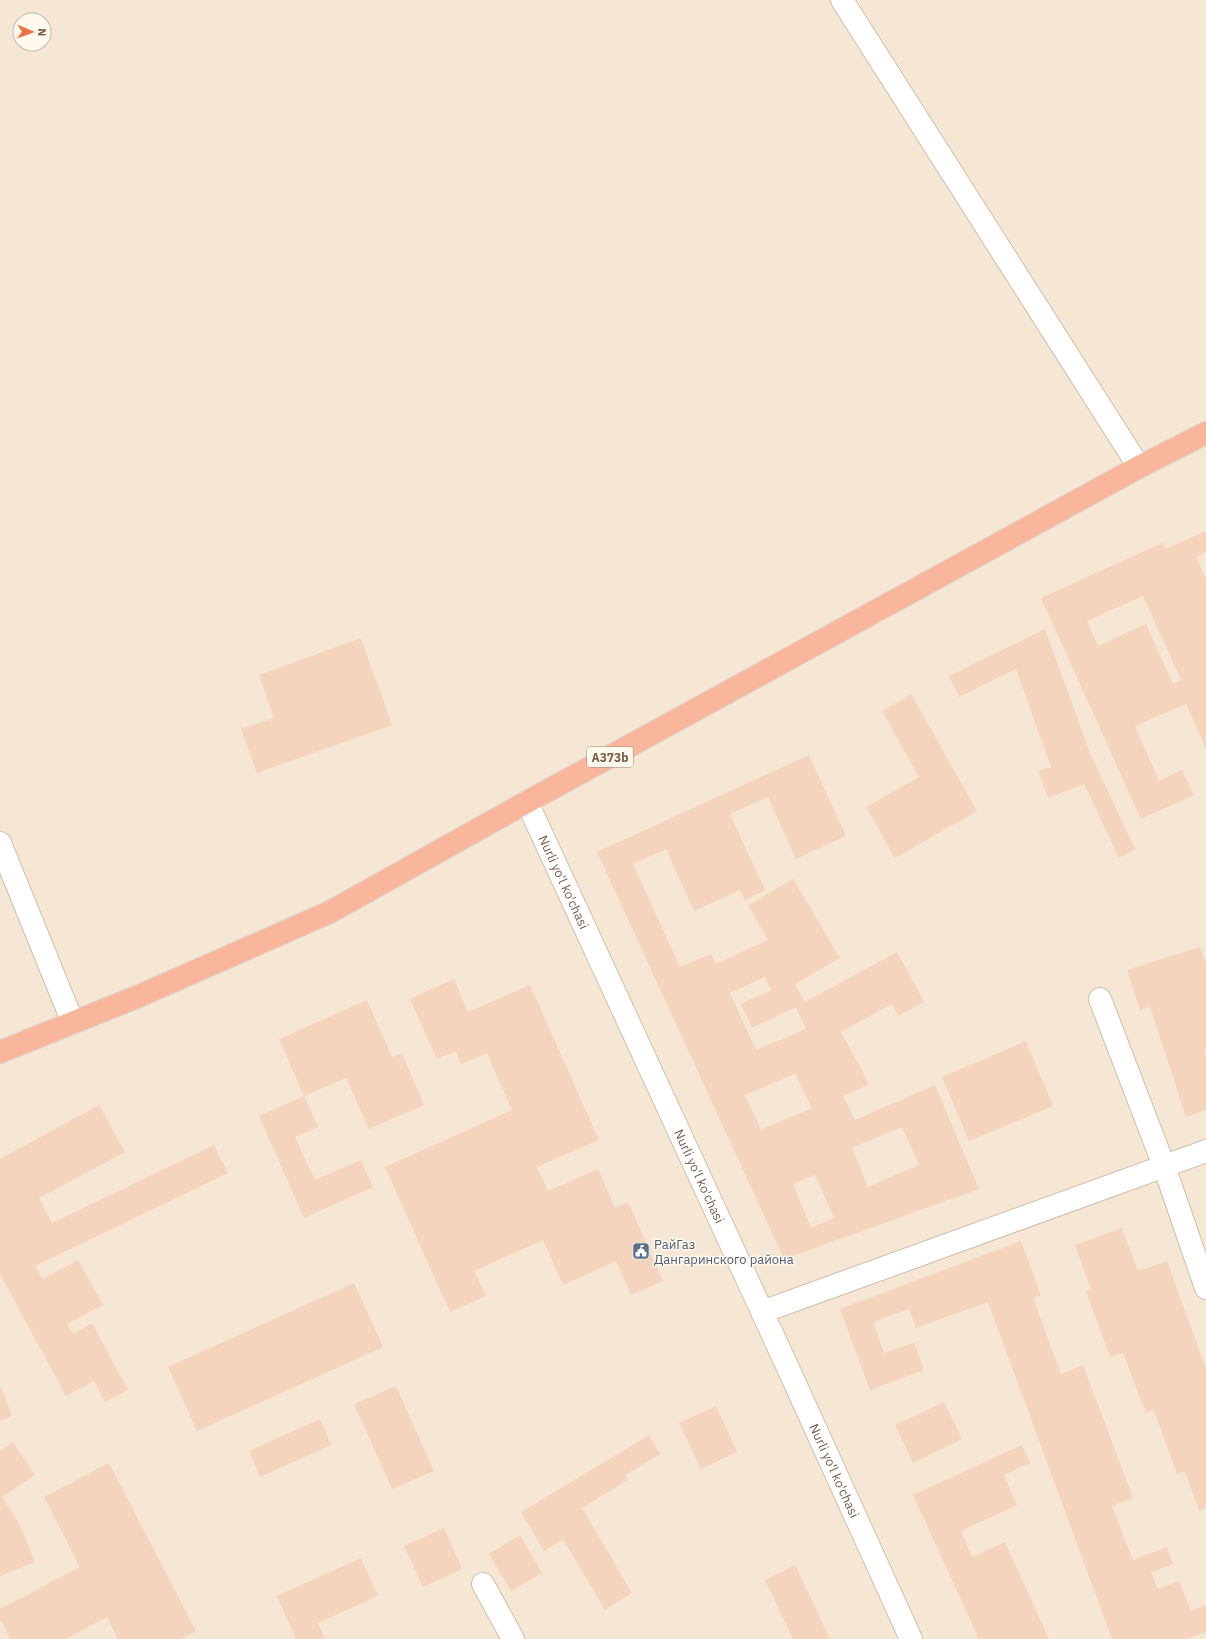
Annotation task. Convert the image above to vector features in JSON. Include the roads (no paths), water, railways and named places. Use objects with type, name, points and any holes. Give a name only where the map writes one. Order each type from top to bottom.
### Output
[{"type":"highway","name":"A373b","points":[[0,1052],[139,996],[330,912],[527,802],[1140,467],[1206,433]]},
{"type":"street","points":[[842,0],[1140,467]]},
{"type":"street","name":"Nurli yo'l ko'chasi","points":[[527,802],[911,1639]]},
{"type":"street","points":[[0,842],[73,1022]]},
{"type":"street","points":[[1100,999],[1164,1166],[1206,1288]]},
{"type":"street","points":[[762,1312],[1206,1151]]},
{"type":"street","points":[[483,1584],[513,1639]]},
{"type":"place","name":"РайГаз Дангаринского района","points":[[641,1251]]}]
